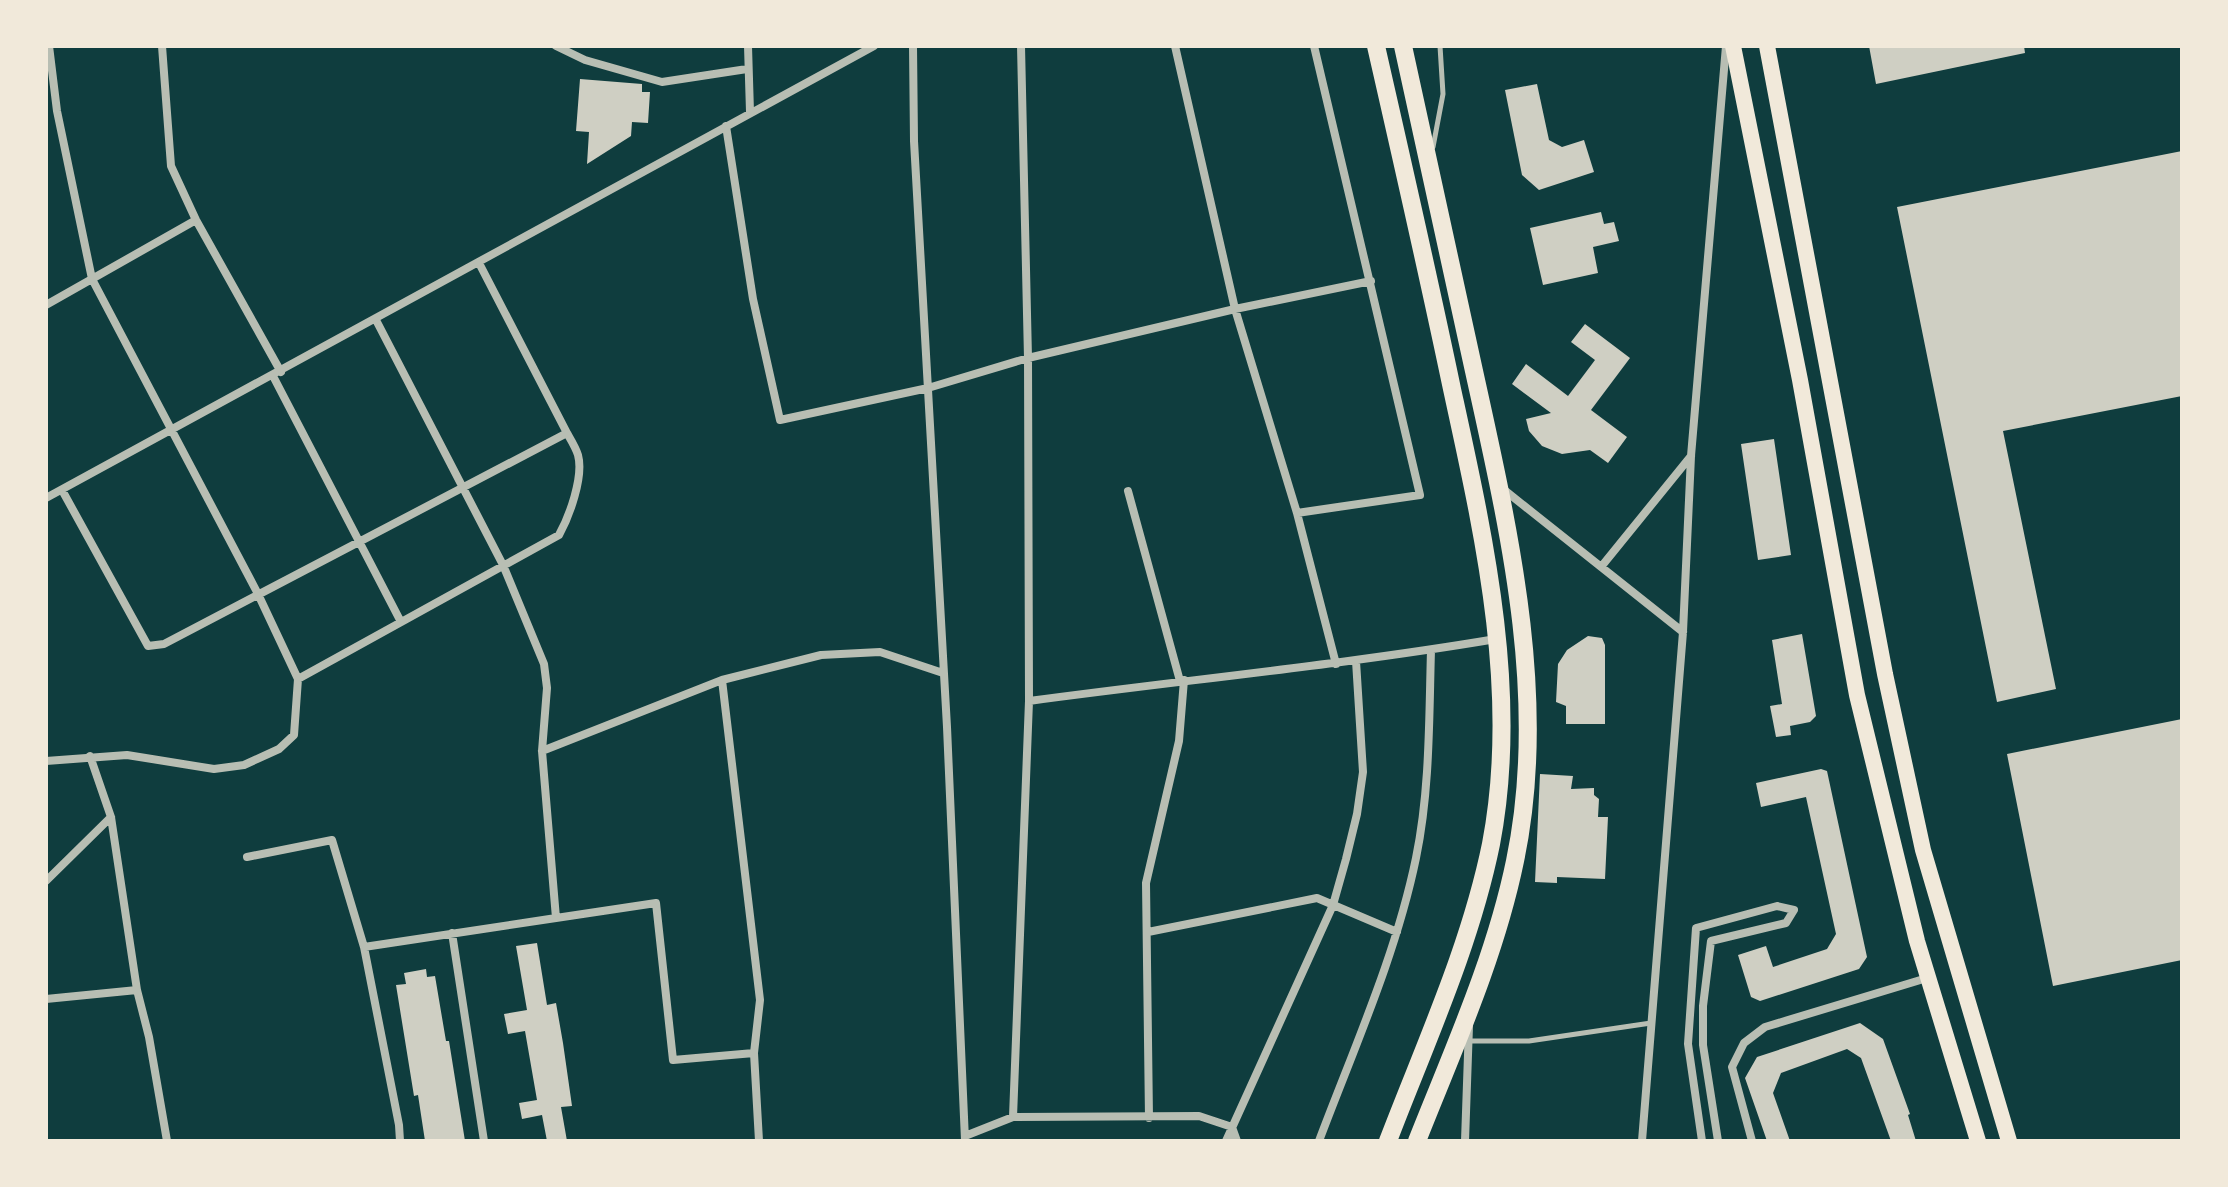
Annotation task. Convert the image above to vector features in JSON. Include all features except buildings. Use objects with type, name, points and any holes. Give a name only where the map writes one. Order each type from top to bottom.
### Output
[{"type":"highway","points":[[1376,46],[1480,520],[1497,639],[1502,721],[1491,843],[1461,954],[1388,1141]]},
{"type":"highway","points":[[1403,46],[1500,486],[1516,583],[1525,671],[1527,736],[1515,859],[1502,916],[1417,1141]]},
{"type":"main road","points":[[1733,46],[1800,380],[1857,695],[1927,978],[1978,1141]]},
{"type":"main road","points":[[1767,46],[1885,674],[1923,850],[2009,1141]]},
{"type":"street","points":[[46,761],[127,755],[214,769],[244,765],[279,749],[294,735],[298,679],[258,594],[92,279],[57,111],[49,46]]},
{"type":"street","points":[[162,46],[171,166],[401,622]]},
{"type":"street","points":[[556,46],[585,60],[662,82],[747,69]]},
{"type":"street","points":[[748,46],[750,112]]},
{"type":"street","points":[[46,498],[874,46]]},
{"type":"street","points":[[913,46],[914,141],[965,1139],[1013,1117],[1199,1116],[1232,1127]]},
{"type":"street","points":[[1013,1117],[1029,701],[1028,358],[1021,46]]},
{"type":"street","points":[[1175,46],[1235,309],[1297,513],[1336,664]]},
{"type":"street","points":[[1297,513],[1420,495],[1314,46]]},
{"type":"street","points":[[1642,1141],[1683,632],[1691,456],[1726,46]]},
{"type":"street","points":[[46,111],[57,111]]},
{"type":"street","points":[[726,126],[753,299],[780,420],[928,388],[1028,358],[1235,309],[1371,281]]},
{"type":"street","points":[[46,305],[196,220]]},
{"type":"street","points":[[298,679],[559,535],[568,518],[580,468],[578,453],[479,263]]},
{"type":"street","points":[[376,320],[503,565],[544,664],[547,688],[542,751],[556,918]]},
{"type":"street","points":[[62,490],[148,646],[164,644],[567,433]]},
{"type":"street","points":[[1601,567],[1691,456]]},
{"type":"street","points":[[1500,486],[1683,632]]},
{"type":"street","points":[[1128,491],[1182,680],[1179,741],[1146,883],[1149,1118]]},
{"type":"street","points":[[1029,701],[1182,680],[1336,664],[1497,639]]},
{"type":"street","points":[[1319,1141],[1397,932],[1417,856],[1425,795],[1431,650]]},
{"type":"street","points":[[542,751],[722,680],[821,655],[880,652],[943,673]]},
{"type":"street","points":[[1226,1141],[1333,905],[1357,814],[1363,772],[1356,661]]},
{"type":"street","points":[[722,680],[760,1000],[754,1053],[759,1141]]},
{"type":"street","points":[[90,756],[111,817],[137,990],[149,1037],[167,1141]]},
{"type":"street","points":[[46,881],[111,817]]},
{"type":"street","points":[[247,857],[332,840],[364,947],[400,1141]]},
{"type":"street","points":[[1148,932],[1317,898],[1397,932]]},
{"type":"street","points":[[364,947],[656,903],[673,1060],[754,1053]]},
{"type":"street","points":[[1702,1141],[1688,1044],[1696,928],[1777,906],[1794,910],[1786,923],[1711,941],[1703,1006],[1703,1045],[1718,1141]]},
{"type":"street","points":[[452,933],[484,1141]]},
{"type":"street","points":[[1752,1141],[1732,1067],[1744,1043],[1765,1027],[1927,978]]},
{"type":"street","points":[[46,999],[137,990]]},
{"type":"street","points":[[1465,1141],[1470,1005]]},
{"type":"street","points":[[1232,1127],[1237,1141]]},
{"type":"lane","points":[[1430,164],[1443,94],[1440,46]]},
{"type":"lane","points":[[1468,1041],[1529,1041],[1651,1023]]}]
